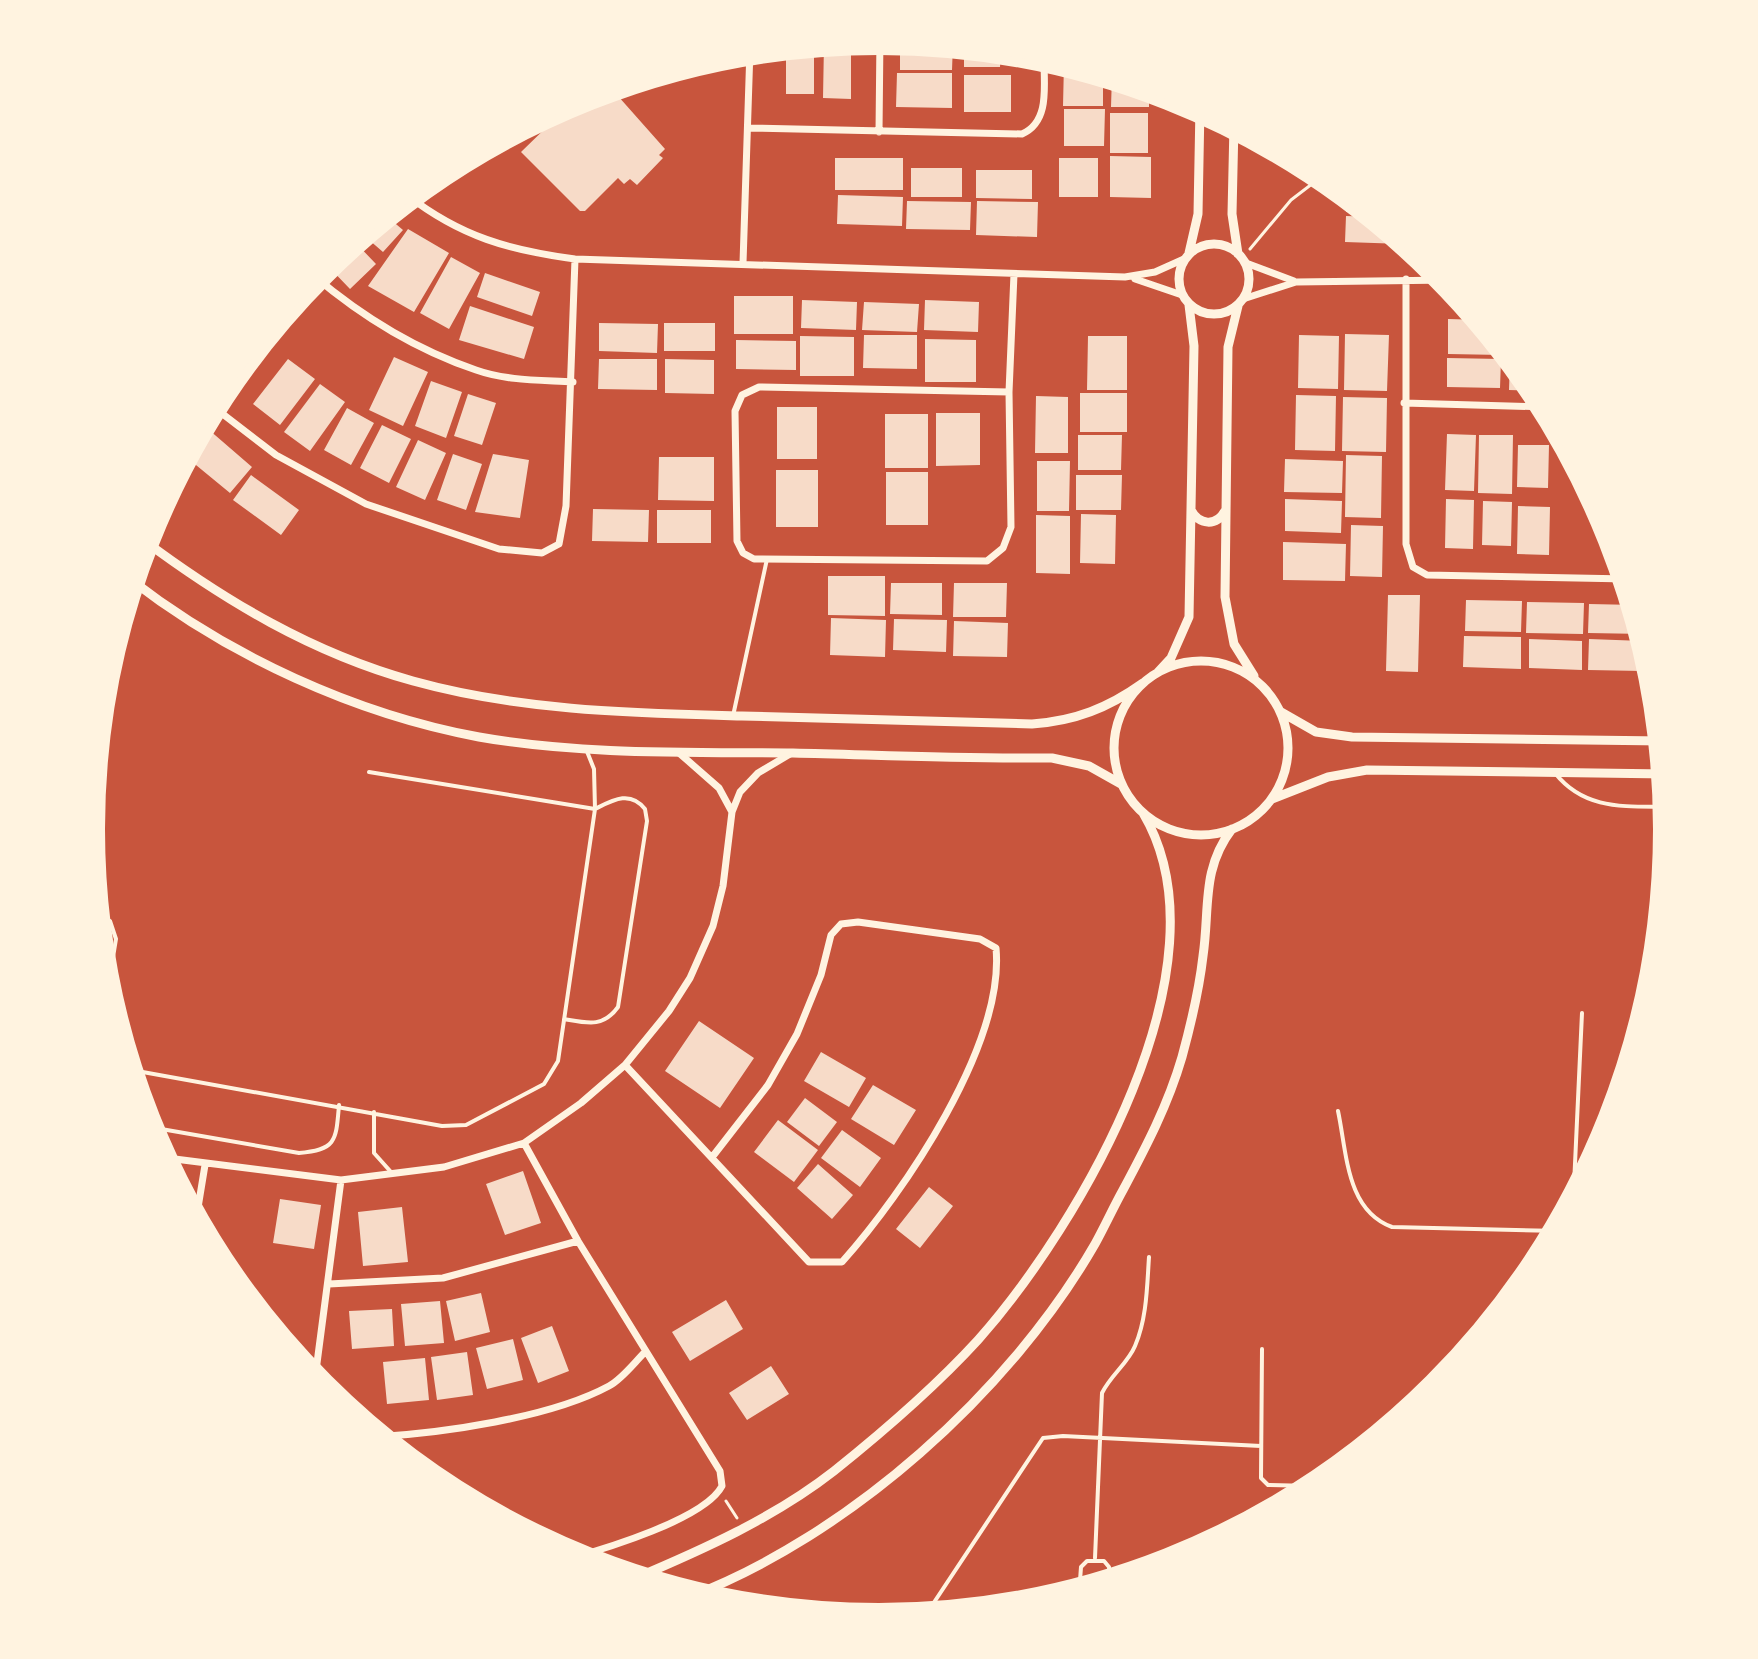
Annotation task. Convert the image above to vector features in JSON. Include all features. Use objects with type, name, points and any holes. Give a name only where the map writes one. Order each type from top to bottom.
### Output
[{"type":"street","points":[[879,132],[880,50]]},
{"type":"street","points":[[743,263],[750,61]]},
{"type":"street","points":[[748,128],[1015,135],[1028,131],[1038,121],[1043,108],[1044,68]]},
{"type":"street","points":[[1200,119],[1198,214],[1179,270],[1182,295],[1197,311],[1218,315],[1240,303],[1296,282],[1431,280]]},
{"type":"street","points":[[1143,813],[1163,826],[1185,833],[1209,835],[1232,829],[1254,817],[1272,799],[1285,771],[1288,741],[1281,712],[1234,644],[1227,621],[1228,347],[1240,303],[1249,288],[1232,214],[1234,135]]},
{"type":"street","points":[[417,202],[470,235],[515,250],[575,259],[1125,277],[1155,272],[1211,244],[1223,245],[1242,259],[1296,282]]},
{"type":"street","points":[[221,413],[276,455],[366,504],[499,549],[542,553],[559,544],[566,506],[573,382],[575,259]]},
{"type":"street","points":[[1009,392],[759,387],[742,395],[735,411],[737,541],[743,553],[754,559],[987,561],[1003,548],[1011,527],[1009,392],[1014,274]]},
{"type":"street","points":[[1125,277],[1182,295]]},
{"type":"street","points":[[1406,279],[1406,544],[1413,567],[1427,575],[1617,579]]},
{"type":"street","points":[[323,283],[351,306],[421,346],[477,371],[515,378],[573,382]]},
{"type":"street","points":[[1156,674],[1171,658],[1189,617],[1194,346],[1189,305]]},
{"type":"street","points":[[1404,403],[1534,407]]},
{"type":"street","points":[[1191,510],[1195,517],[1209,523],[1216,521],[1226,509]]},
{"type":"street","points":[[153,547],[206,586],[266,623],[411,681],[485,697],[612,714],[1032,724],[1080,717],[1102,709],[1156,674],[1182,663],[1211,662],[1238,669],[1261,685]]},
{"type":"street","points":[[139,586],[179,617],[332,692],[398,717],[479,737],[585,747],[1052,758],[1089,766],[1121,784]]},
{"type":"street","points":[[646,1573],[744,1528],[832,1473],[977,1341],[1062,1227],[1120,1123],[1158,1013],[1168,935],[1169,888],[1159,844],[1143,813],[1121,784],[1114,758],[1116,730],[1125,705],[1143,683]]},
{"type":"street","points":[[1281,712],[1316,732],[1352,737],[1653,741]]},
{"type":"street","points":[[676,750],[719,788],[732,812]]},
{"type":"street","points":[[173,1160],[341,1180],[444,1167],[524,1143],[581,1103],[625,1065],[669,1011],[702,954],[723,886],[732,812],[740,792],[758,773],[791,753]]},
{"type":"street","points":[[1272,799],[1328,777],[1367,770],[1656,774]]},
{"type":"street","points":[[709,1590],[779,1555],[855,1503],[916,1455],[1014,1357],[1055,1303],[1094,1245],[1153,1134],[1168,1099],[1198,990],[1210,870],[1232,829]]},
{"type":"street","points":[[625,1065],[809,1262],[842,1262],[876,1225],[928,1146],[963,1084],[988,1011],[998,967],[996,948],[980,939],[858,922],[841,924],[831,935],[821,975],[797,1034],[768,1085],[713,1156]]},
{"type":"street","points":[[524,1143],[578,1241],[720,1471],[719,1491],[712,1499],[665,1525],[587,1552]]},
{"type":"street","points":[[198,1208],[205,1165]]},
{"type":"street","points":[[317,1369],[341,1180]]},
{"type":"street","points":[[329,1284],[443,1278],[578,1241]]},
{"type":"street","points":[[389,1435],[489,1423],[567,1404],[612,1385],[645,1352]]},
{"type":"lane","points":[[733,716],[767,559]]},
{"type":"lane","points":[[138,1071],[374,1111],[442,1126],[466,1125],[544,1084],[558,1061],[595,809],[594,769],[585,747]]},
{"type":"lane","points":[[1553,771],[1572,790],[1594,803],[1658,806]]},
{"type":"lane","points":[[369,772],[595,809],[614,799],[632,799],[645,809],[647,821],[618,1007],[605,1021],[595,1024],[564,1019]]},
{"type":"lane","points":[[105,918],[114,927],[116,939],[111,966]]},
{"type":"lane","points":[[1574,1181],[1582,1013]]},
{"type":"lane","points":[[159,1129],[299,1153],[323,1151],[333,1142],[339,1105]]},
{"type":"lane","points":[[374,1111],[374,1153],[384,1169],[393,1174]]},
{"type":"lane","points":[[1338,1111],[1356,1198],[1380,1223],[1392,1227],[1547,1231]]},
{"type":"lane","points":[[1095,1558],[1102,1393],[1110,1376],[1134,1348],[1141,1328],[1149,1257]]},
{"type":"lane","points":[[1262,1349],[1263,1483],[1300,1485]]},
{"type":"lane","points":[[931,1607],[1043,1438],[1261,1446]]},
{"type":"lane","points":[[1095,1558],[1109,1567],[1109,1574]]},
{"type":"lane","points":[[1080,1582],[1081,1567],[1095,1558]]},
{"type":"path","points":[[1242,259],[1291,200],[1314,182]]},
{"type":"path","points":[[719,1491],[744,1528]]},
{"type":"building","points":[[851,51],[851,99],[823,98],[824,52]]},
{"type":"building","points":[[900,51],[953,54],[952,70],[900,70]]},
{"type":"building","points":[[814,53],[814,94],[786,94],[786,56]]},
{"type":"building","points":[[964,55],[1000,60],[1000,67],[964,67]]},
{"type":"building","points":[[897,73],[952,73],[952,108],[896,107]]},
{"type":"building","points":[[1064,73],[1103,83],[1103,106],[1063,106]]},
{"type":"building","points":[[964,75],[1011,75],[1011,112],[964,112]]},
{"type":"building","points":[[1112,86],[1149,98],[1149,107],[1111,107]]},
{"type":"building","points":[[615,96],[665,149],[659,155],[663,158],[637,185],[630,179],[624,184],[618,178],[585,211],[580,211],[521,152],[552,122]]},
{"type":"building","points":[[1064,109],[1105,109],[1104,146],[1064,146]]},
{"type":"building","points":[[1110,113],[1148,113],[1148,153],[1110,153]]},
{"type":"building","points":[[1110,156],[1151,157],[1151,198],[1110,197]]},
{"type":"building","points":[[835,158],[903,158],[903,190],[835,190]]},
{"type":"building","points":[[1059,158],[1098,158],[1098,197],[1059,197]]},
{"type":"building","points":[[911,168],[962,168],[962,197],[911,197]]},
{"type":"building","points":[[976,170],[1032,170],[1032,199],[976,198]]},
{"type":"building","points":[[838,195],[903,197],[902,226],[837,224]]},
{"type":"building","points":[[907,201],[971,202],[970,230],[906,229]]},
{"type":"building","points":[[977,201],[1038,202],[1037,237],[976,235]]},
{"type":"building","points":[[1346,216],[1361,216],[1394,244],[1345,242]]},
{"type":"building","points":[[392,221],[403,230],[383,252],[369,240]]},
{"type":"building","points":[[408,229],[449,253],[414,312],[368,286]]},
{"type":"building","points":[[360,248],[376,264],[350,289],[334,272]]},
{"type":"building","points":[[451,257],[480,273],[449,329],[420,313]]},
{"type":"building","points":[[485,273],[540,292],[532,316],[477,297]]},
{"type":"building","points":[[734,296],[793,296],[793,334],[734,334]]},
{"type":"building","points":[[802,300],[857,302],[856,330],[801,328]]},
{"type":"building","points":[[925,300],[979,302],[978,332],[924,330]]},
{"type":"building","points":[[864,302],[919,304],[917,332],[862,330]]},
{"type":"building","points":[[470,306],[534,327],[524,359],[459,340]]},
{"type":"building","points":[[1448,319],[1468,320],[1497,355],[1448,354]]},
{"type":"building","points":[[599,323],[658,324],[657,353],[599,351]]},
{"type":"building","points":[[664,323],[715,323],[715,351],[664,351]]},
{"type":"building","points":[[1345,334],[1389,335],[1387,391],[1344,390]]},
{"type":"building","points":[[864,335],[917,335],[917,369],[863,368]]},
{"type":"building","points":[[1299,335],[1339,336],[1338,389],[1298,388]]},
{"type":"building","points":[[800,336],[854,337],[854,376],[800,376]]},
{"type":"building","points":[[1088,336],[1127,336],[1127,390],[1087,390]]},
{"type":"building","points":[[925,339],[976,340],[976,382],[925,382]]},
{"type":"building","points":[[736,340],[796,341],[796,370],[736,369]]},
{"type":"building","points":[[394,357],[428,372],[403,426],[369,410]]},
{"type":"building","points":[[1447,358],[1501,360],[1500,388],[1447,387]]},
{"type":"building","points":[[288,359],[315,379],[280,425],[253,404]]},
{"type":"building","points":[[599,359],[657,359],[657,390],[598,389]]},
{"type":"building","points":[[665,359],[714,360],[714,394],[665,393]]},
{"type":"building","points":[[1510,372],[1523,390],[1509,390]]},
{"type":"building","points":[[431,381],[462,392],[446,438],[415,426]]},
{"type":"building","points":[[320,384],[345,402],[310,451],[284,432]]},
{"type":"building","points":[[1080,393],[1127,393],[1127,432],[1080,432]]},
{"type":"building","points":[[468,394],[496,403],[482,445],[454,436]]},
{"type":"building","points":[[1296,395],[1336,396],[1335,451],[1295,450]]},
{"type":"building","points":[[1036,396],[1068,397],[1068,453],[1035,453]]},
{"type":"building","points":[[1343,397],[1387,398],[1386,452],[1342,451]]},
{"type":"building","points":[[777,407],[817,407],[817,459],[777,459]]},
{"type":"building","points":[[347,408],[374,423],[351,465],[324,450]]},
{"type":"building","points":[[936,413],[980,413],[980,465],[936,466]]},
{"type":"building","points":[[885,414],[928,414],[928,468],[885,468]]},
{"type":"building","points":[[382,425],[411,439],[389,483],[360,468]]},
{"type":"building","points":[[210,431],[252,467],[230,493],[192,462]]},
{"type":"building","points":[[1447,434],[1476,435],[1474,491],[1445,490]]},
{"type":"building","points":[[1078,435],[1122,435],[1121,470],[1078,470]]},
{"type":"building","points":[[1479,435],[1513,435],[1512,494],[1478,493]]},
{"type":"building","points":[[418,440],[446,453],[425,500],[396,487]]},
{"type":"building","points":[[1518,445],[1549,445],[1548,488],[1517,487]]},
{"type":"building","points":[[453,454],[482,464],[466,510],[437,500]]},
{"type":"building","points":[[493,454],[529,460],[520,518],[475,512]]},
{"type":"building","points":[[1346,455],[1382,456],[1381,518],[1345,517]]},
{"type":"building","points":[[659,457],[714,457],[714,501],[658,500]]},
{"type":"building","points":[[1285,459],[1343,461],[1342,493],[1284,492]]},
{"type":"building","points":[[1037,461],[1070,461],[1069,511],[1037,511]]},
{"type":"building","points":[[776,470],[818,470],[818,527],[776,527]]},
{"type":"building","points":[[886,472],[928,472],[928,525],[886,525]]},
{"type":"building","points":[[251,475],[299,510],[281,535],[233,500]]},
{"type":"building","points":[[1076,475],[1122,475],[1121,510],[1076,510]]},
{"type":"building","points":[[1285,499],[1342,501],[1341,533],[1285,531]]},
{"type":"building","points":[[1446,499],[1474,500],[1473,549],[1445,548]]},
{"type":"building","points":[[1483,501],[1512,502],[1511,546],[1482,545]]},
{"type":"building","points":[[1518,506],[1550,507],[1549,555],[1517,554]]},
{"type":"building","points":[[593,509],[649,510],[648,542],[592,541]]},
{"type":"building","points":[[657,510],[711,510],[711,543],[657,543]]},
{"type":"building","points":[[1081,514],[1116,515],[1115,564],[1080,563]]},
{"type":"building","points":[[1036,515],[1070,516],[1070,574],[1036,573]]},
{"type":"building","points":[[1351,525],[1383,526],[1382,577],[1350,576]]},
{"type":"building","points":[[1283,542],[1346,544],[1345,581],[1283,580]]},
{"type":"building","points":[[828,576],[885,576],[885,616],[828,615]]},
{"type":"building","points":[[891,583],[942,583],[942,615],[890,614]]},
{"type":"building","points":[[954,583],[1007,583],[1006,617],[953,617]]},
{"type":"building","points":[[1388,595],[1420,595],[1418,672],[1386,671]]},
{"type":"building","points":[[1466,600],[1522,601],[1521,632],[1465,631]]},
{"type":"building","points":[[1527,602],[1584,603],[1583,634],[1526,633]]},
{"type":"building","points":[[1589,604],[1625,605],[1633,634],[1588,633]]},
{"type":"building","points":[[831,618],[886,620],[885,657],[830,655]]},
{"type":"building","points":[[894,619],[947,620],[946,652],[893,650]]},
{"type":"building","points":[[954,621],[1008,623],[1007,657],[953,656]]},
{"type":"building","points":[[1464,636],[1521,637],[1521,669],[1463,667]]},
{"type":"building","points":[[1529,639],[1582,641],[1582,670],[1529,668]]},
{"type":"building","points":[[1589,639],[1635,641],[1642,671],[1588,670]]},
{"type":"building","points":[[699,1021],[754,1058],[720,1108],[665,1071]]},
{"type":"building","points":[[821,1052],[866,1078],[849,1107],[804,1081]]},
{"type":"building","points":[[873,1085],[916,1110],[894,1145],[851,1119]]},
{"type":"building","points":[[805,1098],[837,1122],[819,1146],[787,1122]]},
{"type":"building","points":[[778,1120],[818,1150],[794,1182],[754,1152]]},
{"type":"building","points":[[842,1130],[881,1158],[860,1187],[821,1158]]},
{"type":"building","points":[[818,1164],[853,1195],[832,1219],[797,1188]]},
{"type":"building","points":[[523,1171],[541,1223],[505,1235],[486,1184]]},
{"type":"building","points":[[929,1187],[953,1206],[920,1248],[896,1229]]},
{"type":"building","points":[[280,1199],[321,1205],[314,1249],[273,1243]]},
{"type":"building","points":[[402,1207],[408,1262],[363,1266],[358,1212]]},
{"type":"building","points":[[481,1293],[490,1332],[455,1341],[446,1301]]},
{"type":"building","points":[[726,1300],[743,1329],[690,1361],[672,1332]]},
{"type":"building","points":[[440,1301],[444,1343],[405,1346],[401,1304]]},
{"type":"building","points":[[392,1309],[394,1346],[352,1349],[349,1311]]},
{"type":"building","points":[[552,1326],[569,1371],[538,1383],[521,1338]]},
{"type":"building","points":[[513,1339],[523,1380],[487,1389],[476,1348]]},
{"type":"building","points":[[467,1352],[473,1395],[437,1400],[431,1357]]},
{"type":"building","points":[[425,1358],[429,1400],[387,1404],[383,1362]]},
{"type":"building","points":[[771,1366],[789,1394],[747,1420],[729,1393]]}]
